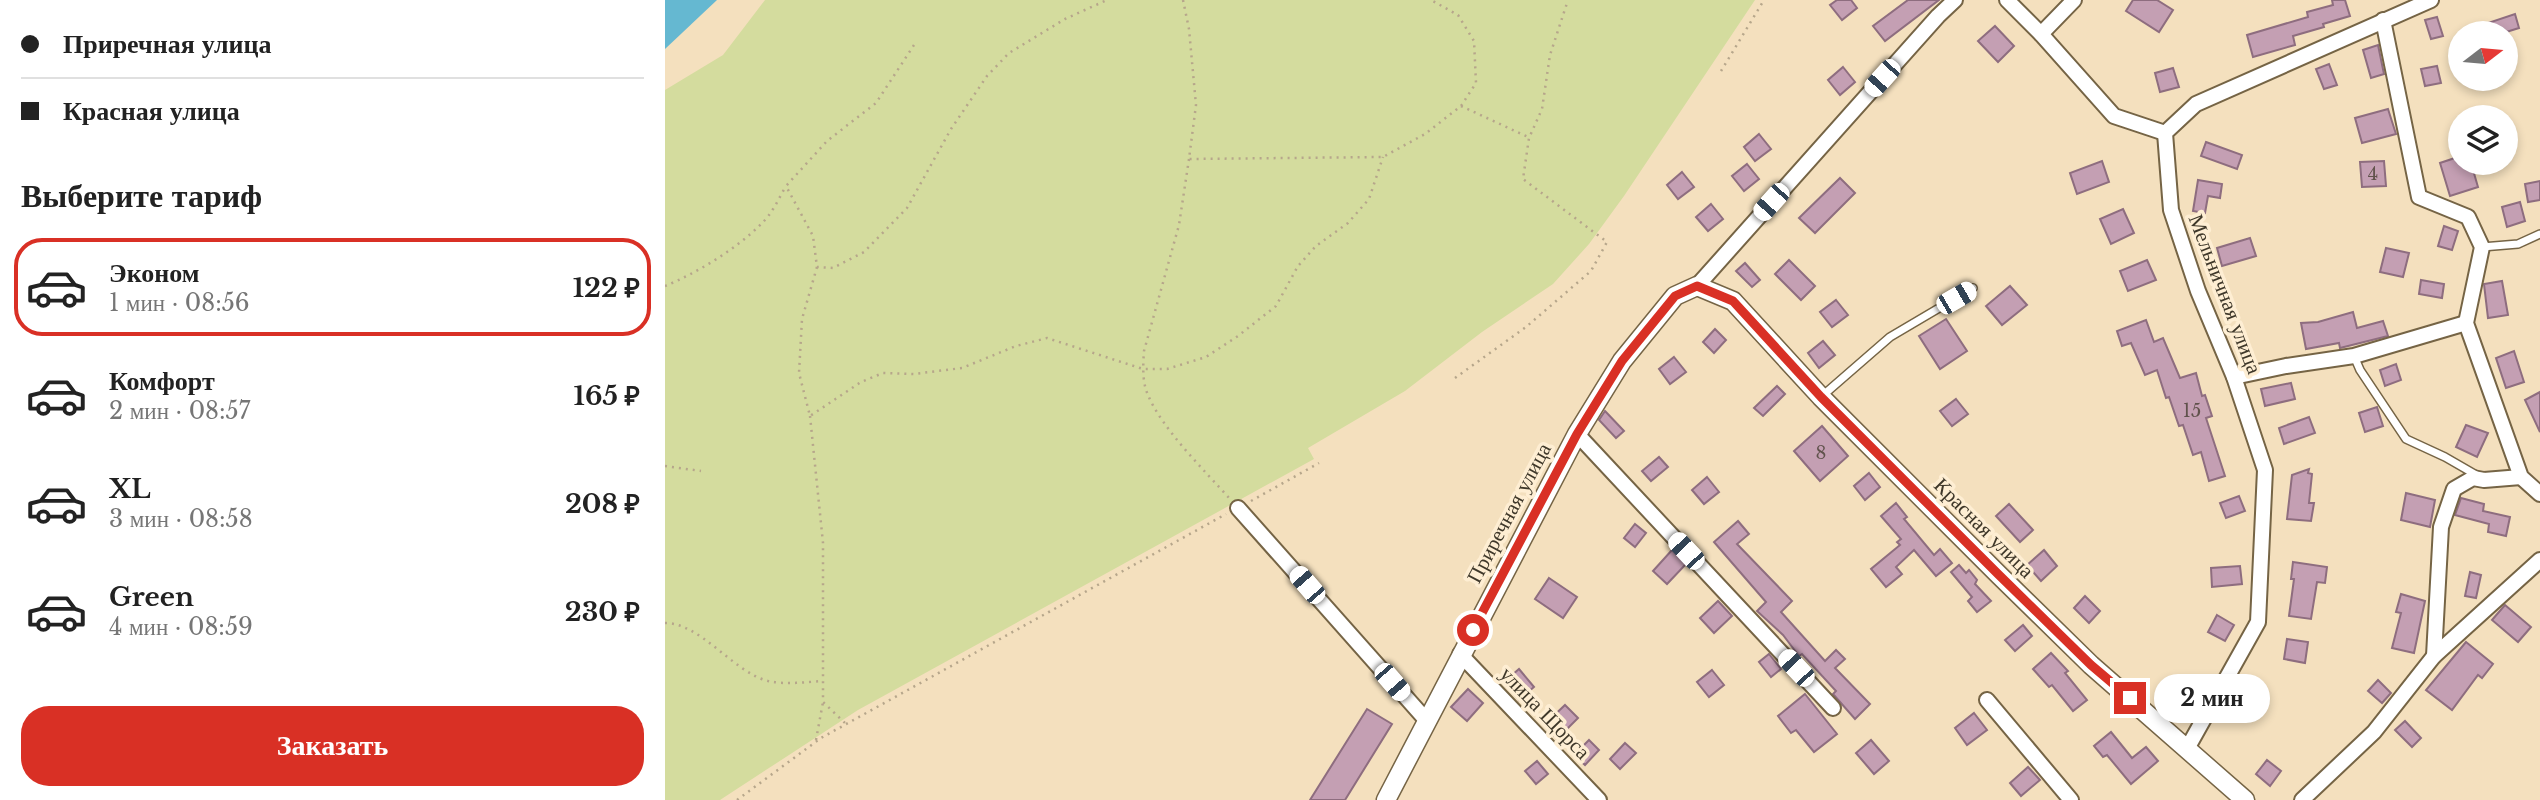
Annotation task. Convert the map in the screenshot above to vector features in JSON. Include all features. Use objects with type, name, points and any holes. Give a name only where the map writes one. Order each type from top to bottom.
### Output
[{"type":"street","name":"Приречная улица","points":[[1387,800],[1460,654],[1577,434],[1622,361],[1675,296],[1697,286],[1955,0]]},
{"type":"street","points":[[2007,0],[2041,34],[2113,116],[2165,133],[2196,104],[2431,0]]},
{"type":"street","points":[[2041,34],[2074,0]]},
{"type":"street","points":[[2383,20],[2419,197],[2468,217],[2482,247],[2466,323],[2521,477],[2540,494]]},
{"type":"street","name":"Мельничная улица","points":[[2165,133],[2171,211],[2198,290],[2234,377],[2265,470],[2258,622],[2188,747]]},
{"type":"street","name":"Красная улица","points":[[1697,286],[1733,301],[1821,397],[2091,665],[2188,747],[2245,800]]},
{"type":"street","points":[[2234,377],[2354,356],[2466,323]]},
{"type":"street","name":"Приречная улица","points":[[1577,434],[1833,708]]},
{"type":"street","points":[[2434,656],[2441,527],[2454,489],[2473,478],[2484,481],[2521,477]]},
{"type":"street","points":[[1238,508],[1426,721]]},
{"type":"street","points":[[2302,800],[2374,732],[2434,656],[2540,560]]},
{"type":"street","name":"улица Щорса","points":[[1460,654],[1599,800]]},
{"type":"street","points":[[1987,700],[2071,800]]},
{"type":"lane","points":[[2482,247],[2518,244],[2540,234]]},
{"type":"lane","points":[[1821,397],[1889,337],[1973,288]]},
{"type":"lane","points":[[2354,356],[2360,370],[2406,439],[2466,468],[2484,481]]},
{"type":"path","points":[[817,267],[833,268],[864,252],[907,208],[965,108],[987,76],[1009,53],[1065,19],[1108,0]]},
{"type":"path","points":[[1183,0],[1189,29],[1196,105],[1179,225],[1144,351],[1143,369],[1147,394],[1172,433],[1238,508]]},
{"type":"path","points":[[1189,159],[1383,157],[1425,134],[1461,106],[1475,83],[1474,41],[1458,15],[1431,0]]},
{"type":"path","points":[[1455,378],[1526,327],[1591,271],[1607,242],[1523,179],[1529,138],[1542,110],[1551,55],[1568,0]]},
{"type":"path","points":[[1721,71],[1764,0]]},
{"type":"path","points":[[665,286],[679,281],[764,222],[786,186],[827,141],[876,103],[914,45]]},
{"type":"path","points":[[1461,106],[1529,138]]},
{"type":"path","points":[[810,416],[861,382],[883,373],[914,374],[962,368],[1016,346],[1047,338],[1143,369],[1167,369],[1206,357],[1276,306],[1298,266],[1316,246],[1347,223],[1369,199],[1383,157]]},
{"type":"path","points":[[786,186],[814,236],[817,267],[802,319],[799,373],[810,416],[823,543],[823,702],[815,742]]},
{"type":"path","points":[[737,800],[815,742],[846,724],[1319,463]]},
{"type":"path","points":[[665,466],[701,471]]},
{"type":"path","points":[[665,624],[670,623],[694,633],[733,662],[768,681],[823,681]]},
{"type":"path","points":[[823,702],[846,724]]},
{"type":"green space","points":[[765,0],[1755,0],[1624,196],[1589,244],[1553,284],[1482,332],[1405,391],[1308,448],[1314,459],[858,710],[720,800],[665,800],[665,90],[723,55]]},
{"type":"water","points":[[665,0],[717,0],[665,49]]},
{"type":"building","points":[[1837,0],[1851,0],[1857,8],[1842,20],[1830,5]]},
{"type":"building","points":[[1908,0],[1939,0],[1885,41],[1873,26]]},
{"type":"building","points":[[2133,0],[2157,0],[2173,10],[2159,32],[2126,11]]},
{"type":"building","points":[[2332,0],[2345,0],[2350,16],[2293,36],[2295,45],[2253,57],[2247,35],[2308,17],[2307,12],[2333,5]]},
{"type":"building","points":[[2515,14],[2517,21],[2494,21]]},
{"type":"building","points":[[2437,17],[2443,36],[2431,39],[2425,20]]},
{"type":"building","points":[[1995,26],[2014,46],[1998,62],[1978,41]]},
{"type":"building","points":[[2378,45],[2384,74],[2371,78],[2363,50]]},
{"type":"building","points":[[2329,64],[2337,85],[2324,89],[2316,69]]},
{"type":"building","points":[[2437,66],[2441,83],[2425,86],[2421,69]]},
{"type":"building","points":[[1843,67],[1855,82],[1840,95],[1828,80]]},
{"type":"building","points":[[2173,68],[2179,87],[2160,92],[2155,73]]},
{"type":"building","points":[[2388,109],[2396,134],[2362,143],[2355,118]]},
{"type":"building","points":[[1759,134],[1771,149],[1755,161],[1744,147]]},
{"type":"building","points":[[2206,142],[2242,155],[2237,169],[2201,156]]},
{"type":"building","points":[[2448,160],[2448,175],[2474,175],[2478,187],[2450,196],[2440,163]]},
{"type":"building","points":[[2102,161],[2109,182],[2077,194],[2070,173]]},
{"type":"building","points":[[2384,161],[2386,186],[2362,187],[2360,162]]},
{"type":"building","points":[[1747,164],[1759,179],[1744,191],[1732,176]]},
{"type":"building","points":[[1682,172],[1694,187],[1678,199],[1667,185]]},
{"type":"building","points":[[1840,178],[1855,193],[1815,233],[1799,218]]},
{"type":"building","points":[[2198,180],[2222,184],[2220,198],[2208,196],[2205,213],[2193,211]]},
{"type":"building","points":[[2540,181],[2540,200],[2528,202],[2525,184]]},
{"type":"building","points":[[2520,202],[2525,221],[2507,227],[2502,207]]},
{"type":"building","points":[[1711,204],[1723,219],[1708,231],[1696,217]]},
{"type":"building","points":[[2123,209],[2134,233],[2111,244],[2100,219]]},
{"type":"building","points":[[2444,226],[2458,231],[2452,250],[2438,246]]},
{"type":"building","points":[[2250,238],[2256,256],[2222,266],[2217,248]]},
{"type":"building","points":[[2386,248],[2409,253],[2403,277],[2380,272]]},
{"type":"building","points":[[1789,260],[1815,286],[1801,300],[1775,274]]},
{"type":"building","points":[[2147,260],[2156,280],[2128,291],[2120,271]]},
{"type":"building","points":[[1745,263],[1760,280],[1752,287],[1736,271]]},
{"type":"building","points":[[2421,280],[2444,284],[2442,298],[2419,294]]},
{"type":"building","points":[[2502,281],[2508,315],[2488,318],[2484,284]]},
{"type":"building","points":[[2010,286],[2027,305],[2002,325],[1986,306]]},
{"type":"building","points":[[1836,300],[1848,315],[1832,327],[1820,312]]},
{"type":"building","points":[[2353,312],[2357,328],[2383,321],[2388,336],[2340,348],[2339,343],[2306,349],[2301,323],[2318,322]]},
{"type":"building","points":[[1946,319],[1967,351],[1940,369],[1919,336]]},
{"type":"building","points":[[2146,320],[2154,342],[2163,338],[2180,378],[2196,373],[2202,396],[2205,395],[2212,416],[2206,418],[2225,476],[2209,481],[2201,452],[2193,455],[2183,425],[2179,426],[2169,397],[2166,398],[2157,370],[2145,375],[2131,343],[2122,346],[2117,331]]},
{"type":"building","points":[[1715,329],[1726,340],[1714,353],[1703,342]]},
{"type":"building","points":[[1823,341],[1835,355],[1819,368],[1808,353]]},
{"type":"building","points":[[2514,351],[2524,382],[2506,388],[2496,358]]},
{"type":"building","points":[[1674,357],[1686,372],[1670,384],[1659,369]]},
{"type":"building","points":[[2396,364],[2401,380],[2385,386],[2380,370]]},
{"type":"building","points":[[2291,383],[2295,399],[2265,406],[2261,389]]},
{"type":"building","points":[[1777,386],[1785,394],[1763,416],[1754,408]]},
{"type":"building","points":[[2540,392],[2540,432],[2525,400]]},
{"type":"building","points":[[1956,399],[1968,414],[1952,426],[1940,411]]},
{"type":"building","points":[[2377,407],[2383,426],[2365,432],[2359,413]]},
{"type":"building","points":[[1605,411],[1624,431],[1616,438],[1599,420]]},
{"type":"building","points":[[2309,417],[2315,433],[2284,444],[2279,428]]},
{"type":"building","points":[[2466,425],[2488,433],[2477,457],[2456,447]]},
{"type":"building","points":[[1822,426],[1848,456],[1820,481],[1794,451]]},
{"type":"building","points":[[1659,457],[1668,467],[1651,481],[1642,471]]},
{"type":"building","points":[[2309,469],[2308,473],[2312,474],[2309,503],[2314,503],[2311,521],[2287,519],[2292,475]]},
{"type":"building","points":[[1869,473],[1880,487],[1865,500],[1854,486]]},
{"type":"building","points":[[1707,477],[1719,492],[1704,504],[1692,490]]},
{"type":"building","points":[[2406,493],[2435,500],[2430,527],[2401,520]]},
{"type":"building","points":[[2239,496],[2245,511],[2226,518],[2220,503]]},
{"type":"building","points":[[2461,498],[2484,504],[2483,511],[2510,517],[2506,536],[2488,532],[2489,524],[2455,515]]},
{"type":"building","points":[[1896,503],[1907,517],[1904,519],[1934,555],[1940,549],[1952,563],[1936,576],[1914,550],[1896,567],[1902,574],[1886,587],[1871,569],[1900,545],[1897,542],[1901,539],[1881,516]]},
{"type":"building","points":[[2009,504],[2033,530],[2020,542],[1996,516]]},
{"type":"building","points":[[1738,521],[1749,534],[1737,544],[1792,601],[1781,612],[1825,661],[1836,650],[1845,659],[1835,668],[1870,704],[1855,719],[1833,694],[1836,691],[1757,611],[1766,602],[1714,542]]},
{"type":"building","points":[[1635,524],[1646,533],[1635,547],[1624,538]]},
{"type":"building","points":[[1672,550],[1686,564],[1667,584],[1653,571]]},
{"type":"building","points":[[2044,550],[2057,566],[2041,581],[2027,565]]},
{"type":"building","points":[[2293,562],[2327,567],[2325,583],[2317,582],[2311,619],[2289,616],[2294,579],[2291,579]]},
{"type":"building","points":[[1959,565],[1966,573],[1969,570],[1977,580],[1975,584],[1991,601],[1977,612],[1968,601],[1972,597],[1951,572]]},
{"type":"building","points":[[2240,566],[2242,584],[2212,587],[2211,568]]},
{"type":"building","points":[[2470,572],[2481,575],[2476,598],[2465,596]]},
{"type":"building","points":[[1549,578],[1577,597],[1563,618],[1535,599]]},
{"type":"building","points":[[2401,594],[2425,601],[2414,653],[2392,648],[2401,613],[2396,612]]},
{"type":"building","points":[[2085,596],[2100,611],[2089,623],[2074,608]]},
{"type":"building","points":[[1718,601],[1732,616],[1714,633],[1700,618]]},
{"type":"building","points":[[2505,605],[2531,627],[2518,642],[2492,620]]},
{"type":"building","points":[[2217,615],[2234,625],[2225,641],[2208,632]]},
{"type":"building","points":[[2023,625],[2032,636],[2015,651],[2005,640]]},
{"type":"building","points":[[2287,639],[2308,642],[2305,663],[2284,659]]},
{"type":"building","points":[[2466,642],[2493,664],[2482,678],[2478,675],[2452,710],[2426,690]]},
{"type":"building","points":[[2051,653],[2068,671],[2065,673],[2087,700],[2073,711],[2052,685],[2049,687],[2033,669]]},
{"type":"building","points":[[1769,654],[1781,669],[1771,677],[1759,662]]},
{"type":"building","points":[[1519,669],[1534,687],[1519,700],[1504,682]]},
{"type":"building","points":[[1712,670],[1724,685],[1709,697],[1697,682]]},
{"type":"building","points":[[2378,680],[2391,693],[2382,703],[2368,691]]},
{"type":"building","points":[[2187,686],[2199,694],[2189,710],[2177,701]]},
{"type":"building","points":[[1468,689],[1483,703],[1467,721],[1451,707]]},
{"type":"building","points":[[1805,694],[1837,734],[1814,752],[1796,730],[1791,733],[1778,716]]},
{"type":"building","points":[[1565,705],[1578,718],[1557,739],[1544,725]]},
{"type":"building","points":[[1367,709],[1392,724],[1345,800],[1310,800]]},
{"type":"building","points":[[1974,713],[1987,730],[1967,745],[1955,728]]},
{"type":"building","points":[[2405,721],[2421,738],[2412,747],[2395,730]]},
{"type":"building","points":[[2111,732],[2132,758],[2146,747],[2158,761],[2131,784],[2107,755],[2103,757],[2094,746]]},
{"type":"building","points":[[1589,740],[1599,750],[1585,765],[1574,755]]},
{"type":"building","points":[[1871,740],[1889,761],[1874,774],[1856,753]]},
{"type":"building","points":[[1625,743],[1636,753],[1620,769],[1610,759]]},
{"type":"building","points":[[2267,760],[2281,771],[2270,786],[2256,774]]},
{"type":"building","points":[[1537,761],[1548,774],[1536,784],[1525,771]]},
{"type":"building","points":[[2028,767],[2040,780],[2021,796],[2010,783]]},
{"type":"route","points":[[1473,630],[1577,434],[1622,361],[1675,296],[1697,286],[1733,301],[1821,397],[2091,665],[2130,698]]}]
